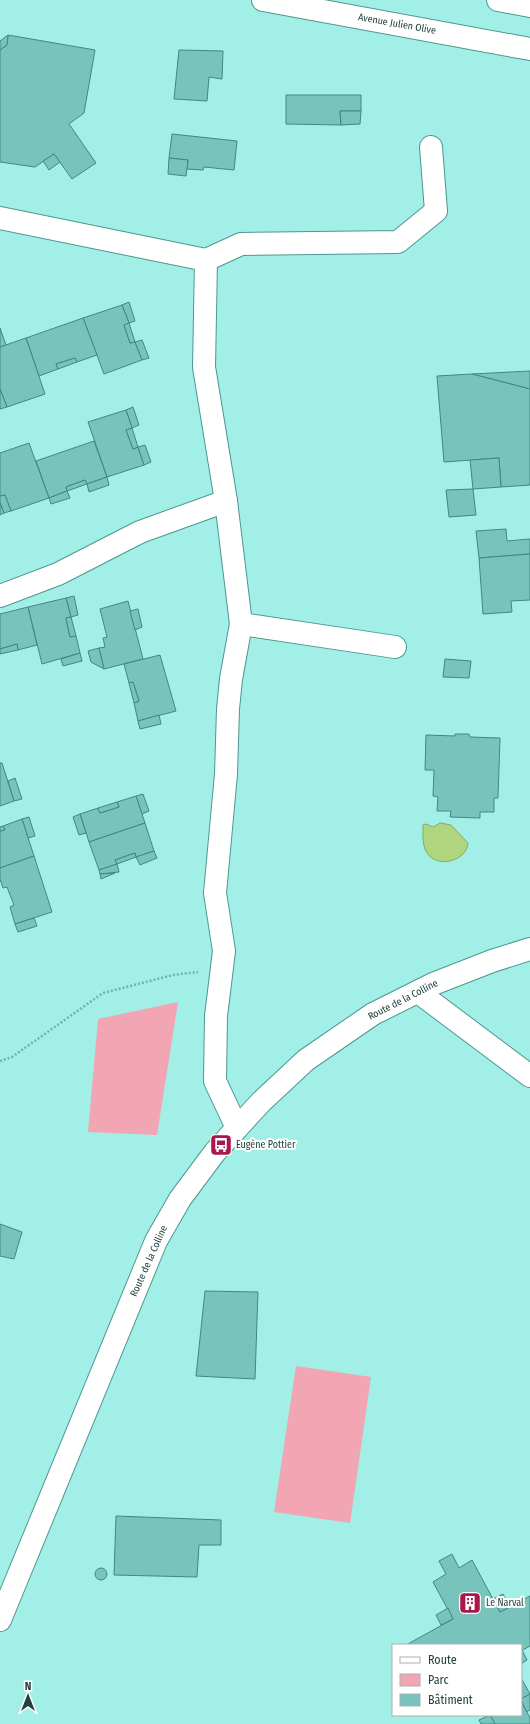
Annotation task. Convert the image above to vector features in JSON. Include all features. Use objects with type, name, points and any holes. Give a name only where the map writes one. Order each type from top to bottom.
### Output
[{"type":"street","name":"Avenue Julien Olive","points":[[263,0],[530,49]]},
{"type":"street","points":[[498,0],[530,6]]},
{"type":"street","points":[[0,218],[206,260],[241,244],[398,242],[436,210],[431,147]]},
{"type":"street","points":[[206,260],[204,367],[226,501],[241,624],[231,679],[228,709],[226,774],[215,894],[224,951],[216,1016],[215,1081],[237,1128]]},
{"type":"street","points":[[0,596],[58,574],[140,532],[226,501]]},
{"type":"street","points":[[241,624],[395,647]]},
{"type":"street","name":"Route de la Colline","points":[[0,1620],[156,1241],[180,1199],[215,1152],[261,1102],[306,1060],[373,1014],[418,992],[492,960],[530,949]]},
{"type":"street","points":[[418,992],[530,1076]]},
{"type":"path","points":[[0,1061],[12,1057],[103,993],[174,975],[222,970]]},
{"type":"green space","points":[[178,1002],[157,1135],[88,1132],[98,1019]]},
{"type":"green space","points":[[296,1366],[371,1377],[350,1523],[274,1512]]},
{"type":"shaded area","points":[[440,823],[451,825],[468,843],[463,854],[451,861],[437,861],[427,853],[424,847],[423,825],[426,824],[433,827]]},
{"type":"building","points":[[8,35],[95,50],[84,113],[69,124],[96,163],[72,179],[54,154],[35,167],[0,162],[0,50],[7,45]]},
{"type":"building","points":[[8,35],[7,45],[0,50],[0,41]]},
{"type":"building","points":[[179,50],[223,51],[222,79],[209,77],[207,101],[174,99]]},
{"type":"building","points":[[286,95],[361,95],[361,111],[340,111],[341,125],[286,124]]},
{"type":"building","points":[[340,111],[361,111],[360,124],[341,125]]},
{"type":"building","points":[[172,134],[237,141],[234,170],[204,167],[203,170],[187,169],[188,160],[169,158]]},
{"type":"building","points":[[54,154],[60,162],[49,170],[43,161]]},
{"type":"building","points":[[169,158],[188,160],[186,176],[168,174]]},
{"type":"building","points":[[129,302],[135,321],[129,323],[122,305]]},
{"type":"building","points":[[122,305],[129,323],[124,325],[130,343],[135,342],[142,360],[104,374],[83,318]]},
{"type":"building","points":[[83,318],[97,355],[77,362],[75,358],[56,364],[58,369],[39,376],[26,338]]},
{"type":"building","points":[[129,323],[135,342],[130,343],[124,325]]},
{"type":"building","points":[[0,328],[6,345],[0,347]]},
{"type":"building","points":[[26,338],[45,394],[7,407],[0,389],[0,347]]},
{"type":"building","points":[[142,340],[149,358],[142,360],[135,342]]},
{"type":"building","points":[[75,358],[77,362],[58,369],[56,364]]},
{"type":"building","points":[[530,371],[530,389],[472,374]]},
{"type":"building","points":[[472,374],[530,389],[530,485],[501,487],[499,458],[444,462],[437,376]]},
{"type":"building","points":[[0,389],[7,407],[0,409]]},
{"type":"building","points":[[133,407],[139,425],[132,428],[126,410]]},
{"type":"building","points":[[126,410],[132,428],[126,430],[133,449],[138,447],[144,465],[107,477],[88,422]]},
{"type":"building","points":[[132,428],[138,447],[133,449],[126,430]]},
{"type":"building","points":[[94,441],[107,477],[87,484],[85,480],[66,487],[67,491],[49,498],[36,461]]},
{"type":"building","points":[[29,443],[49,498],[11,511],[5,495],[0,496],[0,453]]},
{"type":"building","points":[[145,445],[151,462],[144,465],[138,447]]},
{"type":"building","points":[[499,458],[501,487],[473,489],[470,460]]},
{"type":"building","points":[[107,477],[109,485],[89,492],[87,484]]},
{"type":"building","points":[[85,480],[87,484],[67,491],[66,487]]},
{"type":"building","points":[[473,489],[476,515],[449,517],[446,490]]},
{"type":"building","points":[[67,491],[70,498],[51,504],[49,498]]},
{"type":"building","points":[[5,495],[11,511],[4,513],[0,503],[0,496]]},
{"type":"building","points":[[0,503],[4,513],[0,515]]},
{"type":"building","points":[[506,529],[507,541],[530,539],[530,554],[479,558],[476,531]]},
{"type":"building","points":[[530,554],[530,600],[511,601],[512,612],[483,614],[479,558]]},
{"type":"building","points":[[74,596],[78,615],[71,617],[66,598]]},
{"type":"building","points":[[66,598],[71,617],[66,618],[70,637],[76,636],[80,653],[42,664],[28,607]]},
{"type":"building","points":[[128,601],[143,659],[104,669],[99,648],[105,647],[103,638],[107,637],[100,609]]},
{"type":"building","points":[[28,607],[37,645],[18,650],[17,644],[0,649],[0,614]]},
{"type":"building","points":[[138,609],[142,627],[135,630],[130,611]]},
{"type":"building","points":[[71,617],[76,636],[70,637],[66,618]]},
{"type":"building","points":[[17,644],[18,650],[0,654],[0,649]]},
{"type":"building","points":[[99,648],[104,669],[91,662],[88,651]]},
{"type":"building","points":[[80,653],[82,661],[63,666],[61,659]]},
{"type":"building","points":[[160,655],[176,711],[138,721],[134,703],[139,701],[133,682],[129,683],[124,664]]},
{"type":"building","points":[[445,659],[471,661],[469,678],[443,677]]},
{"type":"building","points":[[133,682],[139,701],[134,703],[129,683]]},
{"type":"building","points":[[159,715],[161,724],[140,729],[138,721]]},
{"type":"building","points":[[455,734],[469,734],[470,737],[500,738],[498,798],[494,798],[494,812],[480,812],[480,818],[450,817],[451,811],[437,811],[438,797],[433,796],[434,770],[425,770],[426,735],[455,736]]},
{"type":"building","points":[[0,763],[2,763],[14,801],[0,806]]},
{"type":"building","points":[[15,778],[22,799],[14,801],[8,781]]},
{"type":"building","points":[[143,794],[149,811],[142,814],[136,796]]},
{"type":"building","points":[[136,796],[145,823],[89,842],[80,814],[98,808],[100,813],[119,807],[117,802]]},
{"type":"building","points":[[117,802],[119,807],[100,813],[98,808]]},
{"type":"building","points":[[80,814],[86,833],[79,835],[73,817]]},
{"type":"building","points":[[29,817],[35,836],[28,838],[22,819]]},
{"type":"building","points":[[22,819],[34,856],[0,868],[0,831],[5,830],[3,826]]},
{"type":"building","points":[[145,823],[154,851],[136,857],[135,853],[115,860],[117,864],[99,870],[89,842]]},
{"type":"building","points":[[3,826],[5,830],[0,831],[0,827]]},
{"type":"building","points":[[154,851],[157,858],[140,865],[136,857]]},
{"type":"building","points":[[135,853],[136,857],[117,864],[115,860]]},
{"type":"building","points":[[34,856],[52,912],[15,924],[10,907],[14,905],[7,887],[3,888],[0,879],[0,868]]},
{"type":"building","points":[[117,864],[119,872],[100,874],[99,870]]},
{"type":"building","points":[[115,873],[101,879],[100,874]]},
{"type":"building","points":[[34,918],[37,926],[18,932],[15,924]]},
{"type":"building","points":[[0,1224],[22,1232],[14,1259],[0,1256]]},
{"type":"building","points":[[205,1291],[258,1292],[255,1379],[196,1376]]},
{"type":"building","points":[[116,1516],[221,1520],[221,1545],[199,1545],[197,1577],[114,1575]]},
{"type":"building","name":"Le Narval","points":[[452,1554],[459,1568],[472,1560],[500,1612],[530,1596],[530,1646],[522,1650],[522,1644],[408,1644],[453,1619],[433,1582],[446,1574],[439,1561]]},
{"type":"building","points":[[103,1568],[106,1569],[106,1579],[99,1580],[96,1579],[95,1572],[96,1569]]},
{"type":"building","points":[[503,1594],[510,1607],[500,1612],[493,1599]]},
{"type":"building","points":[[448,1608],[453,1619],[441,1625],[436,1615]]},
{"type":"building","points":[[522,1650],[527,1660],[522,1663]]},
{"type":"building","points":[[522,1680],[530,1694],[522,1698]]},
{"type":"building","points":[[530,1694],[530,1710],[526,1712],[522,1702],[522,1698]]},
{"type":"building","points":[[522,1703],[530,1718],[530,1724],[495,1724],[491,1716],[522,1716]]},
{"type":"building","points":[[491,1716],[495,1724],[481,1724],[479,1720]]},
{"type":"place","name":"Eugène Pottier","points":[[221,1145]]},
{"type":"place","name":"Le Narval","points":[[470,1603]]}]
